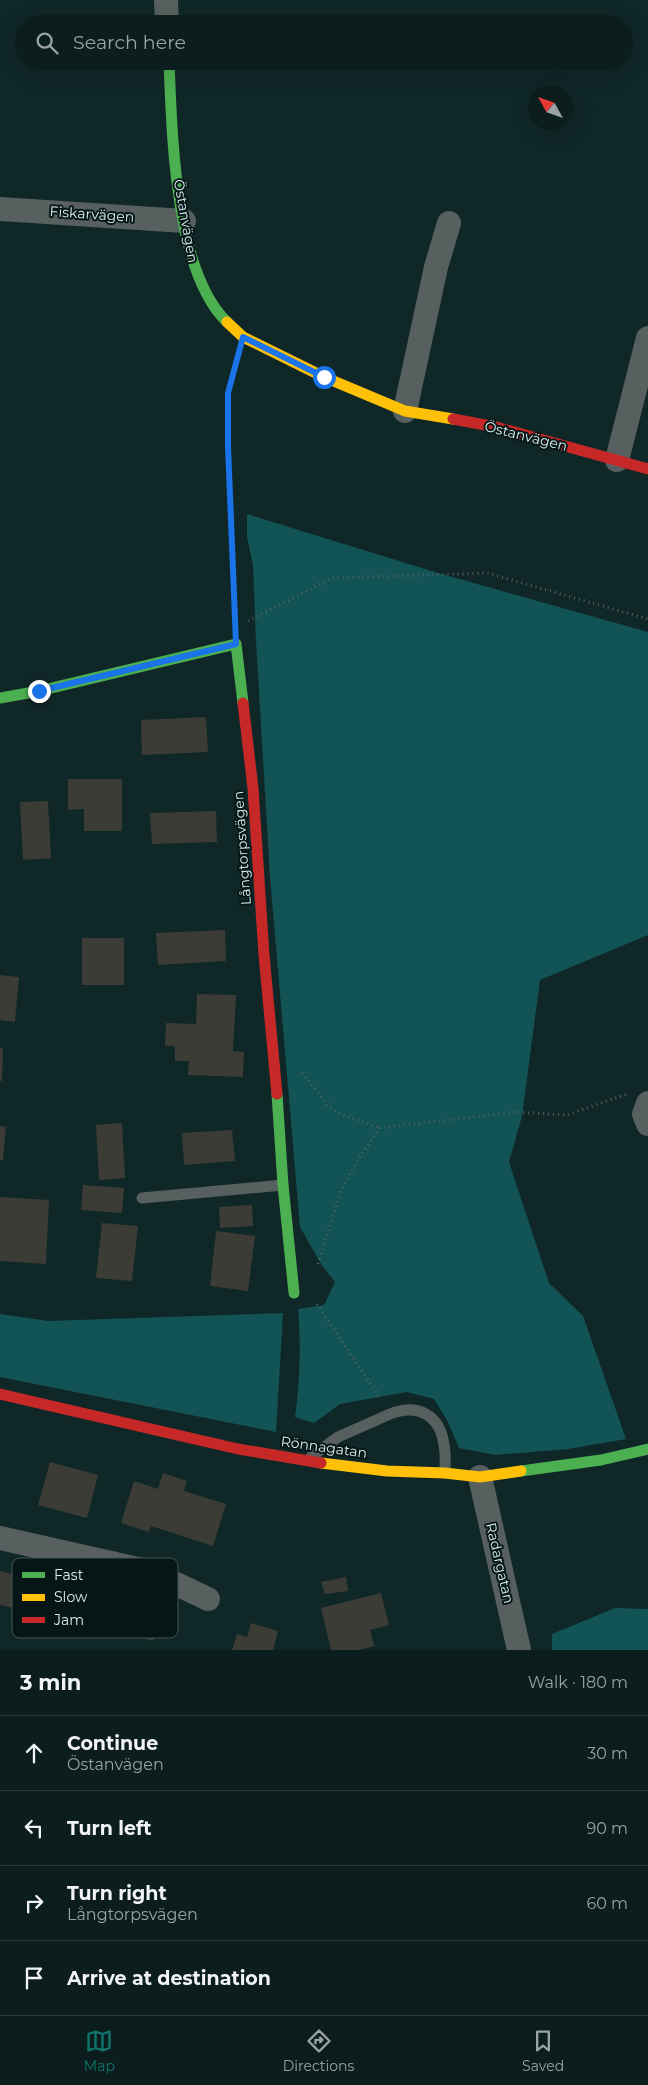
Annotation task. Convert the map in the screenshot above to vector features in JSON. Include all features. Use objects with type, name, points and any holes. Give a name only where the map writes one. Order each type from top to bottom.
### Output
[{"type":"street","points":[[166,0],[167,15]]},
{"type":"street","name":"Östanvägen","points":[[169,70],[173,148],[184,220],[195,270],[216,311],[243,337],[324,377],[405,411],[496,427],[648,469]]},
{"type":"street","name":"Fiskarvägen","points":[[0,209],[184,220]]},
{"type":"street","points":[[405,411],[436,267],[449,222]]},
{"type":"street","points":[[616,460],[648,338]]},
{"type":"street","points":[[0,698],[39,691],[236,644]]},
{"type":"street","name":"Långtorpsvägen","points":[[236,644],[253,788],[264,955],[294,1293]]},
{"type":"street","points":[[648,1104],[644,1114],[648,1124]]},
{"type":"street","name":"Rönnagatan","points":[[0,1394],[238,1449],[294,1457],[306,1461],[387,1471],[445,1473],[480,1477],[601,1460],[648,1449]]},
{"type":"street","name":"Radargatan","points":[[480,1477],[519,1650]]},
{"type":"street","points":[[0,1538],[94,1558]]},
{"type":"street","points":[[178,1585],[208,1599]]},
{"type":"lane","points":[[142,1198],[283,1185]]},
{"type":"lane","points":[[306,1461],[338,1437],[399,1410],[418,1409],[435,1420],[444,1444],[445,1473]]},
{"type":"path","points":[[236,644],[228,446],[228,393],[243,337]]},
{"type":"path","points":[[236,627],[332,578],[487,573],[648,619]]},
{"type":"path","points":[[275,1063],[290,1062],[330,1107],[338,1113],[380,1128],[515,1112],[567,1115],[626,1094],[648,1104]]},
{"type":"path","points":[[318,1264],[341,1190],[360,1156],[380,1128]]},
{"type":"path","points":[[315,1300],[390,1414]]},
{"type":"shaded area","points":[[247,514],[438,573],[648,632],[648,935],[540,980],[522,1116],[509,1162],[549,1283],[583,1316],[626,1439],[568,1449],[496,1455],[459,1448],[447,1420],[434,1399],[407,1392],[340,1404],[314,1423],[295,1417],[300,1363],[298,1309],[324,1305],[335,1282],[321,1264],[300,1227],[270,876],[253,565],[247,537]]},
{"type":"shaded area","points":[[283,1313],[276,1432],[0,1377],[0,1314],[48,1321]]},
{"type":"shaded area","points":[[615,1608],[648,1609],[648,1650],[552,1650],[552,1634]]},
{"type":"building","points":[[206,717],[208,752],[142,755],[141,720]]},
{"type":"building","points":[[68,779],[122,779],[122,831],[84,831],[84,809],[68,810]]},
{"type":"building","points":[[48,801],[51,858],[23,860],[20,802]]},
{"type":"building","points":[[216,811],[217,842],[152,844],[150,813]]},
{"type":"building","points":[[225,930],[226,961],[158,965],[156,933]]},
{"type":"building","points":[[82,938],[124,938],[124,985],[82,985]]},
{"type":"building","points":[[0,975],[19,977],[15,1022],[0,1020]]},
{"type":"building","points":[[197,994],[236,995],[233,1051],[244,1052],[243,1077],[188,1075],[189,1061],[175,1061],[175,1046],[165,1046],[166,1023],[196,1024]]},
{"type":"building","points":[[0,1048],[3,1048],[2,1081],[0,1081]]},
{"type":"building","points":[[122,1123],[125,1178],[99,1180],[96,1125]]},
{"type":"building","points":[[0,1126],[6,1127],[3,1160],[0,1160]]},
{"type":"building","points":[[232,1130],[235,1161],[184,1165],[182,1133]]},
{"type":"building","points":[[83,1185],[124,1188],[122,1213],[81,1210]]},
{"type":"building","points":[[0,1197],[49,1200],[46,1264],[0,1261]]},
{"type":"building","points":[[252,1205],[253,1226],[220,1228],[219,1207]]},
{"type":"building","points":[[102,1223],[138,1226],[132,1281],[96,1278]]},
{"type":"building","points":[[216,1231],[255,1236],[248,1291],[210,1286]]},
{"type":"building","points":[[50,1462],[98,1475],[87,1518],[38,1505]]},
{"type":"building","points":[[163,1473],[187,1481],[184,1491],[226,1504],[213,1546],[151,1526],[149,1532],[121,1523],[134,1481],[158,1489]]},
{"type":"building","points":[[0,1571],[12,1574],[12,1607],[0,1605]]},
{"type":"building","points":[[346,1577],[348,1591],[325,1594],[321,1582]]},
{"type":"building","points":[[381,1593],[389,1625],[370,1630],[374,1646],[358,1650],[331,1650],[321,1608]]},
{"type":"building","points":[[251,1623],[278,1631],[273,1650],[232,1650],[237,1634],[247,1637]]},
{"type":"building","points":[[143,1638],[154,1638],[153,1641]]},
{"type":"traffic: fast","points":[[169,70],[175,161],[179,199],[186,236],[196,270],[209,299],[227,322]]},
{"type":"traffic: fast","points":[[0,698],[39,691],[236,644],[243,703]]},
{"type":"traffic: fast","points":[[277,1094],[283,1185],[294,1293]]},
{"type":"traffic: fast","points":[[521,1471],[601,1460],[648,1449]]},
{"type":"traffic: slow","points":[[227,322],[243,337],[324,377],[405,411],[453,419]]},
{"type":"traffic: slow","points":[[321,1463],[387,1471],[445,1473],[480,1477],[521,1471]]},
{"type":"traffic: jam","points":[[453,419],[496,427],[648,469]]},
{"type":"traffic: jam","points":[[243,703],[253,788],[264,955],[277,1094]]},
{"type":"traffic: jam","points":[[0,1394],[238,1449],[321,1463]]},
{"type":"route","points":[[39,691],[236,644],[228,446],[228,393],[243,337],[324,377]]}]
